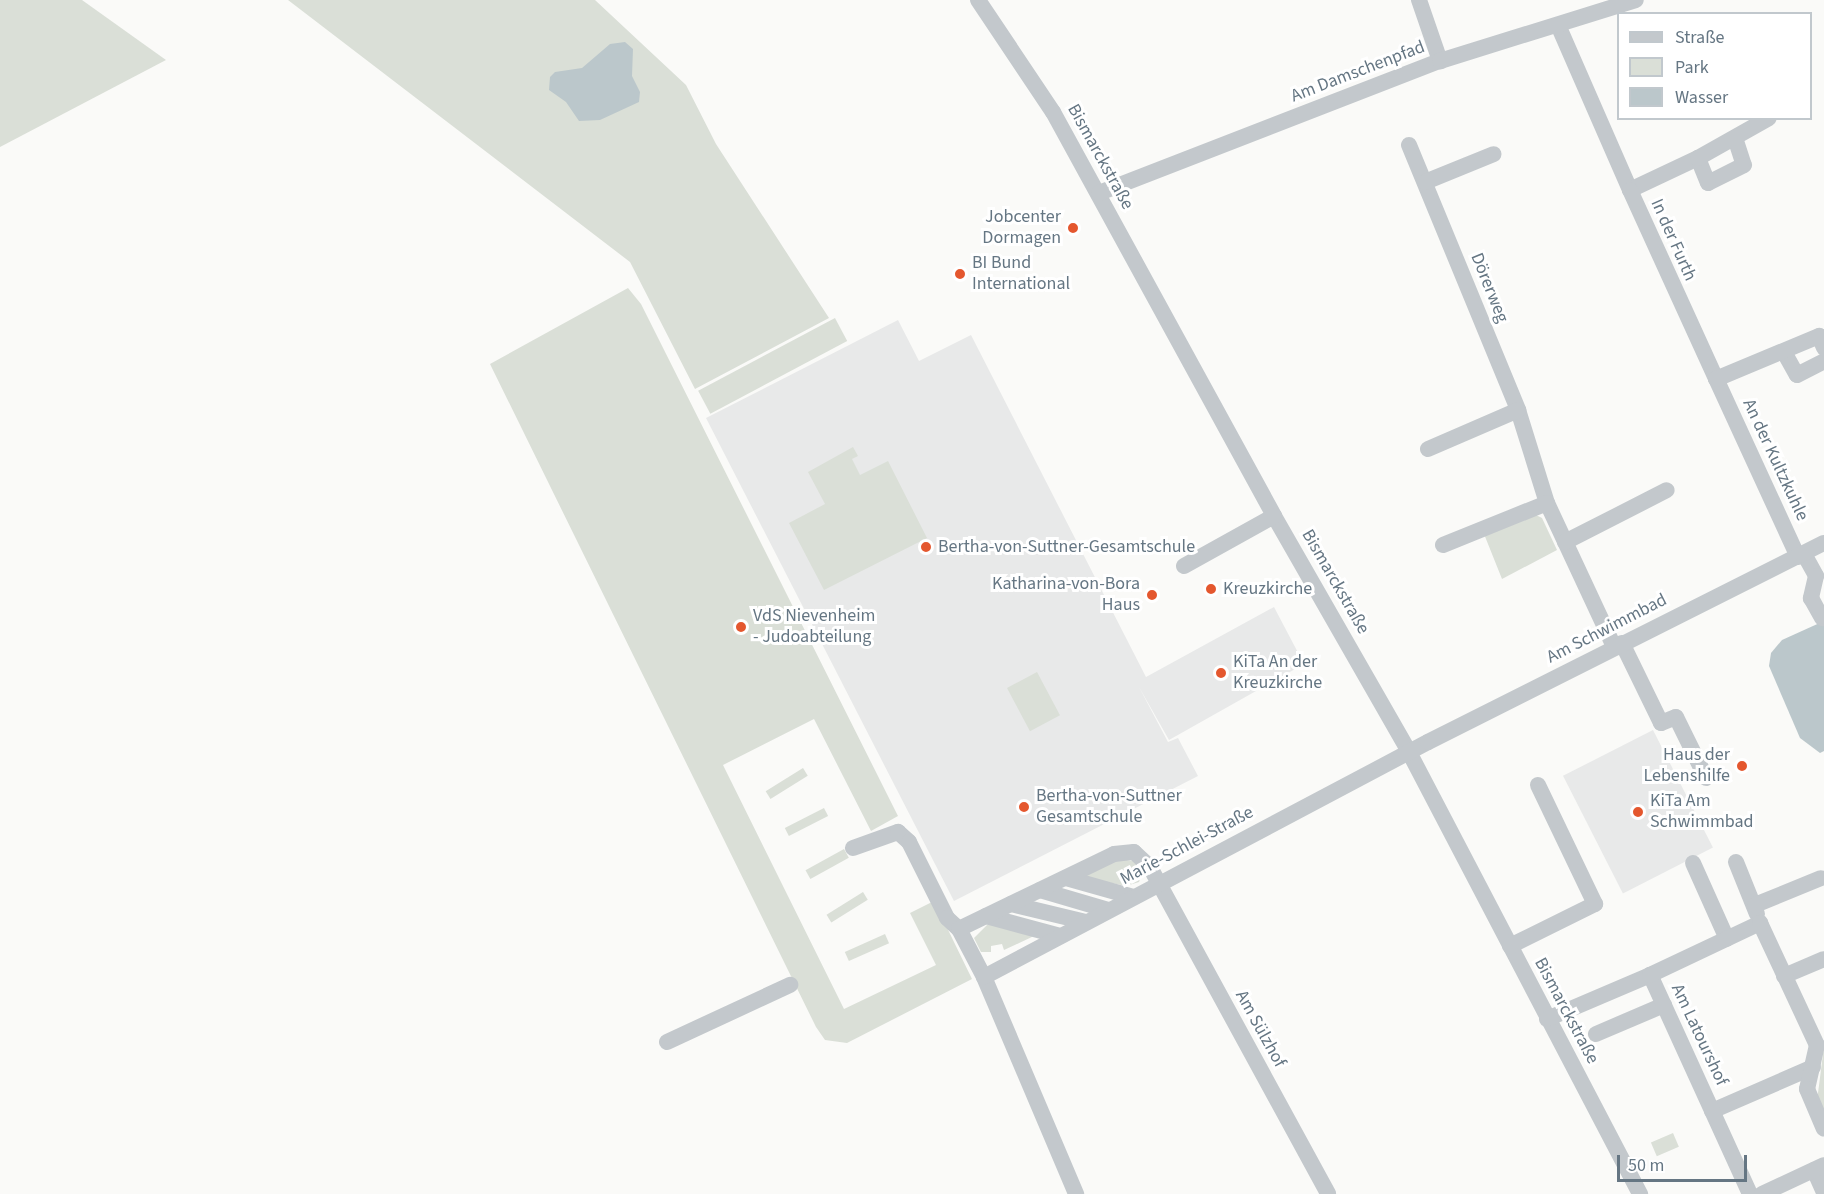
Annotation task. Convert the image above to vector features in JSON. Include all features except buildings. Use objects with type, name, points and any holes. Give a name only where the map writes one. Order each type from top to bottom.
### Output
[{"type":"street","name":"Bismarckstraße","points":[[978,0],[1053,112],[1274,516],[1409,752],[1640,1194]]},
{"type":"street","points":[[1419,0],[1440,61]]},
{"type":"street","name":"Am Damschenpfad","points":[[1099,193],[1440,61],[1558,25],[1599,6],[1636,0]]},
{"type":"street","name":"In der Furth","points":[[1558,25],[1682,306]]},
{"type":"street","name":"In der Furth","points":[[1630,190],[1736,141],[1767,120]]},
{"type":"street","points":[[1698,158],[1708,183],[1744,165],[1736,141]]},
{"type":"street","name":"Dörerweg","points":[[1409,145],[1518,410],[1547,503],[1565,542],[1661,723],[1676,717],[1706,778]]},
{"type":"street","points":[[1425,182],[1494,154]]},
{"type":"street","name":"An der Kultzkuhle","points":[[1682,306],[1801,555],[1816,576],[1811,598],[1822,618]]},
{"type":"street","points":[[1716,379],[1819,336],[1824,348]]},
{"type":"street","points":[[1784,352],[1797,375],[1824,361]]},
{"type":"street","points":[[1428,449],[1518,410]]},
{"type":"street","points":[[1565,542],[1666,490]]},
{"type":"street","points":[[1443,545],[1547,503]]},
{"type":"street","points":[[1184,566],[1274,516]]},
{"type":"street","name":"Am Schwimmbad","points":[[1409,752],[1824,543]]},
{"type":"street","name":"Marie-Schlei-Straße","points":[[984,977],[1409,752]]},
{"type":"street","points":[[1510,946],[1595,904],[1538,785]]},
{"type":"street","points":[[853,849],[888,833],[904,835],[947,918],[959,929],[984,977],[1076,1194]]},
{"type":"street","name":"Am Sülzhof","points":[[1066,878],[1114,854],[1134,852],[1150,867],[1328,1194]]},
{"type":"street","points":[[1736,862],[1784,976],[1820,1043],[1807,1089],[1824,1129]]},
{"type":"street","points":[[1693,863],[1727,939]]},
{"type":"street","points":[[959,929],[1066,878],[1133,897]]},
{"type":"street","points":[[1755,905],[1821,878]]},
{"type":"street","points":[[1040,890],[1108,910]]},
{"type":"street","points":[[1011,904],[1086,922]]},
{"type":"street","points":[[986,916],[1060,936]]},
{"type":"street","name":"Am Latourshof","points":[[1547,1019],[1650,975],[1760,923]]},
{"type":"street","points":[[1784,976],[1824,959]]},
{"type":"street","name":"Am Latourshof","points":[[1650,975],[1750,1194]]},
{"type":"street","points":[[668,1042],[790,985]]},
{"type":"street","points":[[1596,1034],[1664,1005]]},
{"type":"street","name":"Am Latourshof","points":[[1712,1111],[1813,1067]]},
{"type":"street","points":[[1772,1192],[1819,1167],[1824,1192]]},
{"type":"shaded area","name":"Bertha-von-Suttner-Gesamtschule","points":[[898,320],[919,361],[971,335],[1146,677],[1274,607],[1304,664],[1169,740],[1139,687],[1168,742],[1178,738],[1198,776],[954,901],[706,418]]},
{"type":"shaded area","name":"KiTa Am Schwimmbad","points":[[1653,730],[1713,848],[1623,893],[1563,776]]},
{"type":"green space","points":[[0,0],[82,0],[166,60],[0,147]]},
{"type":"green space","points":[[288,0],[595,0],[686,85],[716,144],[829,318],[695,389],[630,262]]},
{"type":"green space","points":[[628,288],[641,304],[898,816],[871,831],[814,719],[723,765],[844,1009],[936,965],[910,913],[934,901],[972,979],[847,1043],[825,1040],[816,1027],[490,364]]},
{"type":"green space","points":[[835,318],[847,341],[710,414],[698,391]]},
{"type":"green space","points":[[853,447],[858,456],[852,459],[860,475],[888,461],[927,538],[824,590],[789,523],[825,504],[808,472]]},
{"type":"green space","points":[[1532,513],[1542,518],[1557,550],[1502,579],[1484,534]]},
{"type":"green space","points":[[1037,672],[1060,715],[1030,731],[1007,688]]},
{"type":"green space","points":[[803,768],[808,776],[770,799],[766,791]]},
{"type":"green space","points":[[824,808],[828,816],[789,836],[785,828]]},
{"type":"green space","points":[[844,849],[849,858],[810,879],[806,870]]},
{"type":"green space","points":[[1118,859],[1135,861],[1143,870],[1139,882],[1126,886],[1078,876]]},
{"type":"green space","points":[[863,892],[868,900],[831,922],[827,915]]},
{"type":"green space","points":[[988,924],[1034,936],[1004,950],[1002,944],[991,946],[991,952],[981,952],[974,938]]},
{"type":"green space","points":[[885,934],[889,943],[849,961],[845,952]]},
{"type":"green space","points":[[1824,1046],[1824,1117],[1817,1101]]},
{"type":"green space","points":[[1673,1133],[1679,1147],[1657,1156],[1651,1142]]},
{"type":"water","points":[[625,42],[633,49],[632,76],[640,92],[639,102],[600,120],[579,121],[566,102],[549,90],[550,77],[555,72],[582,68],[610,44]]},
{"type":"water","points":[[1824,621],[1824,751],[1820,753],[1800,738],[1769,666],[1771,653],[1782,640]]},
{"type":"place","name":"Jobcenter Dormagen","points":[[1073,228]]},
{"type":"place","name":"BI Bund International","points":[[960,274]]},
{"type":"place","name":"Bertha-von-Suttner-Gesamtschule","points":[[926,547]]},
{"type":"place","name":"Kreuzkirche","points":[[1211,589]]},
{"type":"place","name":"Katharina-von-Bora Haus","points":[[1152,595]]},
{"type":"place","name":"VdS Nievenheim - Judoabteilung","points":[[741,627]]},
{"type":"place","name":"KiTa An der Kreuzkirche","points":[[1221,673]]},
{"type":"place","name":"Haus der Lebenshilfe","points":[[1742,766]]},
{"type":"place","name":"Bertha-von-Suttner Gesamtschule","points":[[1024,807]]},
{"type":"place","name":"KiTa Am Schwimmbad","points":[[1638,812]]}]
